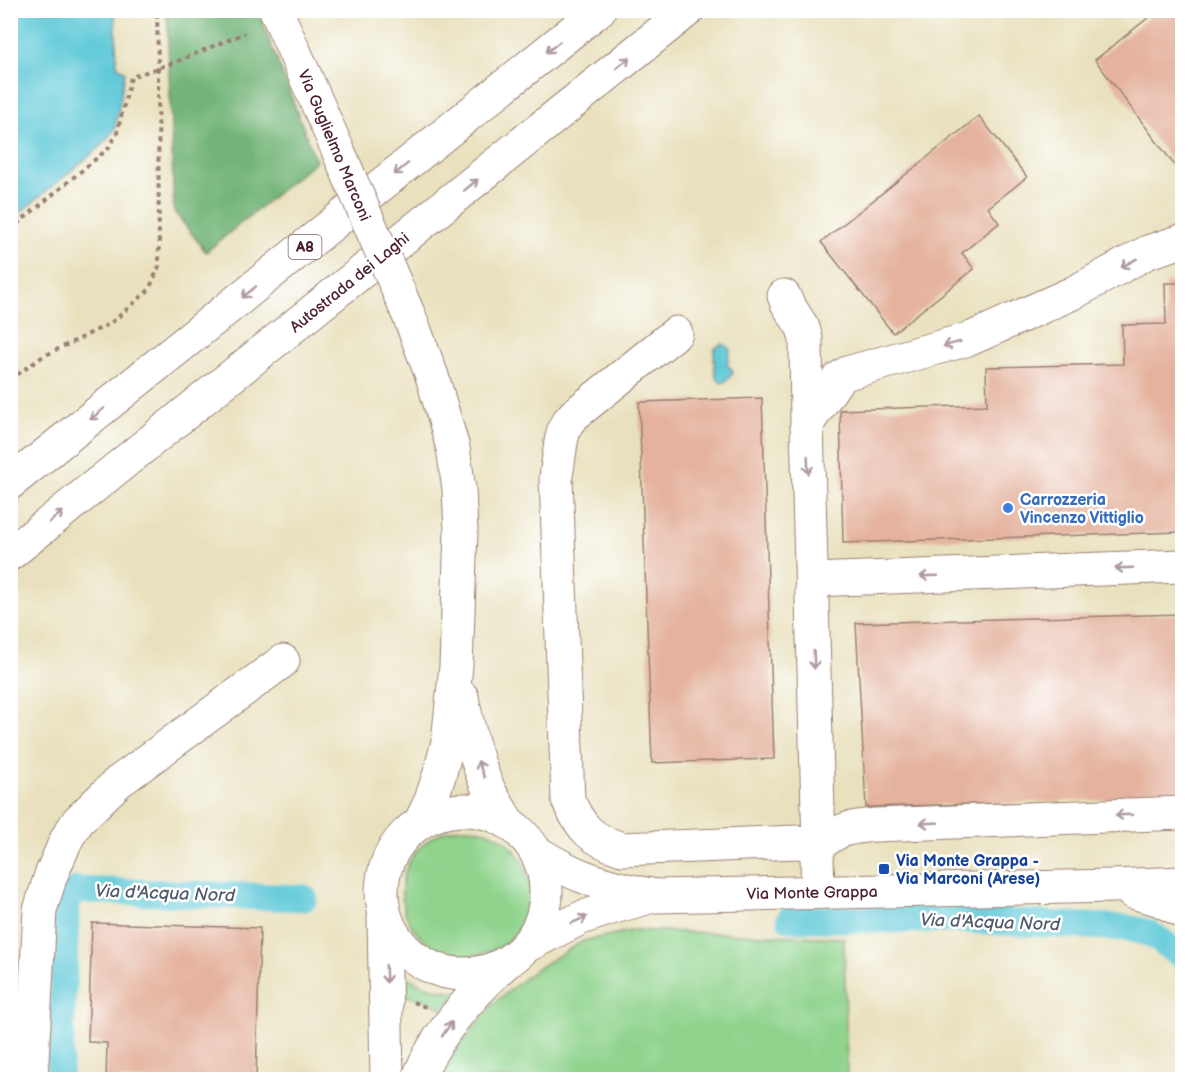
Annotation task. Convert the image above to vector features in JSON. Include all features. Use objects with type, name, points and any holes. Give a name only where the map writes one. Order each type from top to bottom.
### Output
[{"type":"main road","name":"Via Guglielmo Marconi","points":[[276,10],[410,318],[432,376],[453,448],[459,489],[461,531],[456,666],[445,757],[421,821]]},
{"type":"main road","name":"A8","points":[[10,483],[599,10]]},
{"type":"main road","name":"Autostrada dei Laghi","points":[[10,554],[688,10]]},
{"type":"main road","points":[[807,424],[837,379],[846,373],[972,338],[1075,292],[1148,252],[1182,241]]},
{"type":"main road","points":[[784,296],[803,328],[806,339],[819,844],[816,865],[818,892]]},
{"type":"main road","points":[[676,333],[574,415],[567,423],[561,442],[556,477],[568,800],[576,818],[588,832],[606,844],[622,849],[796,842],[819,844],[833,834],[848,828],[876,825],[1182,813]]},
{"type":"main road","points":[[812,580],[1182,566]]},
{"type":"main road","points":[[31,1080],[40,910],[51,875],[67,838],[78,821],[117,783],[283,661]]},
{"type":"main road","name":"Via Guglielmo Marconi","points":[[456,666],[476,756],[489,789],[507,821]]},
{"type":"main road","points":[[387,1080],[384,915],[381,886],[387,861],[401,838],[421,821],[442,812],[464,809],[486,812],[507,821],[523,834],[536,852],[545,875],[546,900],[539,924],[515,955],[476,992],[451,1023],[423,1065],[418,1080]]},
{"type":"main road","name":"Via Monte Grappa","points":[[536,852],[584,877],[616,888],[656,896],[1182,883]]},
{"type":"main road","name":"Via Monte Grappa","points":[[1113,886],[1158,899],[1182,911]]},
{"type":"main road","name":"Via Monte Grappa","points":[[515,955],[581,918],[656,896]]},
{"type":"main road","points":[[384,915],[393,935],[406,951],[423,964],[443,972],[464,975],[485,972],[515,955]]},
{"type":"path","points":[[10,380],[42,357],[111,323],[149,290],[159,266],[157,10]]},
{"type":"path","points":[[10,230],[109,148],[117,133],[131,77],[245,33]]},
{"type":"path","points":[[407,1001],[434,1011]]},
{"type":"green space","points":[[167,11],[258,11],[316,161],[206,252],[174,211]]},
{"type":"green space","points":[[466,828],[490,833],[511,847],[525,868],[530,892],[525,916],[511,937],[490,951],[466,956],[442,951],[421,937],[407,916],[402,892],[407,868],[421,847],[442,833]]},
{"type":"green space","points":[[635,930],[844,938],[847,1079],[441,1079],[453,1054],[494,1003],[536,969],[583,941]]},
{"type":"green space","points":[[401,972],[414,981],[428,986],[458,992],[443,1010],[417,998],[400,995]]},
{"type":"water","points":[[11,10],[115,11],[117,65],[125,72],[115,129],[99,148],[11,220]]},
{"type":"water","points":[[723,344],[730,349],[727,366],[732,369],[733,373],[722,383],[715,373],[714,350]]},
{"type":"building","points":[[1158,10],[1182,10],[1182,175],[1095,60]]},
{"type":"building","points":[[979,116],[1027,177],[988,208],[999,223],[962,253],[974,269],[893,333],[821,242]]},
{"type":"building","points":[[1165,283],[1182,283],[1182,532],[843,543],[840,410],[987,405],[986,367],[1123,364],[1122,325],[1166,324]]},
{"type":"building","points":[[762,398],[774,759],[652,763],[639,402]]},
{"type":"building","points":[[1182,614],[1182,798],[866,807],[856,623]]},
{"type":"building","points":[[92,923],[260,928],[256,1080],[106,1080],[107,1043],[88,1042]]},
{"type":"waterway","name":"Via d'Acqua Nord","points":[[59,1080],[67,899],[70,893],[76,890],[304,898]]},
{"type":"waterway","name":"Via d'Acqua Nord","points":[[790,919],[963,920],[1127,928],[1149,934],[1182,955]]},
{"type":"place","name":"Carrozzeria Vincenzo Vittiglio","points":[[1008,508]]},
{"type":"place","name":"Via Monte Grappa - Via Marconi (Arese)","points":[[884,869]]}]
